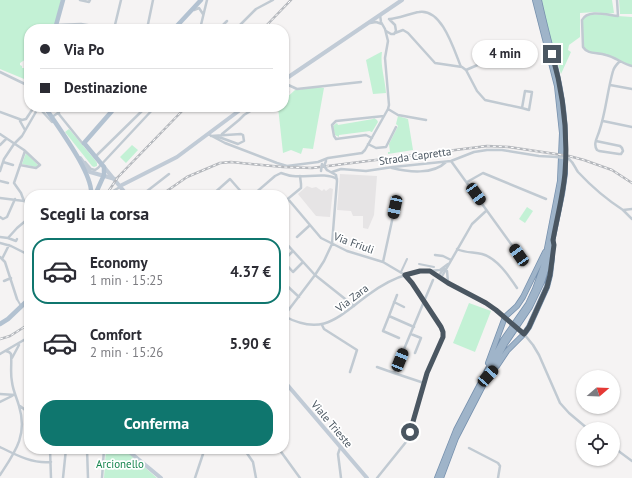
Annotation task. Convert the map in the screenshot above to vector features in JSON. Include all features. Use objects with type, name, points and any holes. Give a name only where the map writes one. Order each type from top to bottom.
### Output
[{"type":"highway","points":[[437,478],[456,430],[505,344],[530,307],[542,282],[547,266],[560,181],[562,133],[557,86],[535,0]]},
{"type":"highway","points":[[441,478],[456,438],[486,376],[506,319],[517,306],[551,241],[565,174],[565,129],[562,95],[539,0]]},
{"type":"highway","points":[[486,376],[529,327],[547,287],[554,245],[551,241]]},
{"type":"main road","points":[[57,24],[63,0]]},
{"type":"main road","points":[[179,24],[201,0]]},
{"type":"main road","points":[[289,78],[365,24],[402,0]]},
{"type":"main road","points":[[48,112],[58,128],[90,172],[113,179]]},
{"type":"main road","points":[[111,112],[84,143],[101,166],[123,190]]},
{"type":"main road","points":[[120,186],[170,160],[209,135],[238,112]]},
{"type":"main road","points":[[73,148],[92,190]]},
{"type":"main road","points":[[98,190],[103,176],[101,166]]},
{"type":"main road","points":[[99,187],[103,182],[113,179]]},
{"type":"main road","points":[[0,324],[8,319],[24,304]]},
{"type":"main road","name":"Viale Trieste","points":[[289,388],[367,478]]},
{"type":"main road","points":[[132,454],[161,478]]},
{"type":"street","points":[[80,0],[89,2],[90,0]]},
{"type":"street","points":[[115,24],[121,0]]},
{"type":"street","points":[[148,24],[153,0]]},
{"type":"street","points":[[201,24],[207,0]]},
{"type":"street","points":[[241,24],[256,9],[273,0]]},
{"type":"street","points":[[393,6],[394,0]]},
{"type":"street","points":[[617,0],[618,16],[589,14],[582,20],[583,47],[590,53],[606,55],[632,66]]},
{"type":"street","points":[[192,10],[199,8],[203,14]]},
{"type":"street","points":[[209,135],[284,165],[318,162],[332,158],[360,154],[365,150],[388,109],[389,101],[384,58],[388,41],[394,33],[396,26],[389,19],[393,20],[421,11],[434,15],[441,22],[462,67],[466,70],[477,91],[485,100],[529,110],[532,92],[525,91],[522,108]]},
{"type":"street","points":[[380,14],[388,41]]},
{"type":"street","points":[[224,24],[227,21]]},
{"type":"street","points":[[365,24],[374,22],[382,24]]},
{"type":"street","points":[[385,30],[387,33],[394,33],[403,30],[413,38],[435,63],[462,67]]},
{"type":"street","points":[[466,70],[490,60],[501,61],[508,59],[526,62]]},
{"type":"street","points":[[596,141],[620,146],[623,151],[621,154],[618,154],[597,150],[595,146],[596,141],[603,121],[613,70],[620,61]]},
{"type":"street","points":[[0,72],[24,84]]},
{"type":"street","points":[[289,85],[297,89],[360,82]]},
{"type":"street","points":[[610,85],[632,89]]},
{"type":"street","points":[[388,109],[398,115],[426,120]]},
{"type":"street","points":[[0,112],[20,120],[26,119],[31,112]]},
{"type":"street","points":[[0,171],[3,162],[14,144],[20,140],[37,112]]},
{"type":"street","points":[[43,112],[58,128]]},
{"type":"street","points":[[58,112],[84,143]]},
{"type":"street","points":[[96,158],[141,112]]},
{"type":"street","points":[[73,148],[91,169],[95,170],[101,166],[150,112]]},
{"type":"street","points":[[220,135],[249,112]]},
{"type":"street","points":[[52,117],[58,113],[84,143]]},
{"type":"street","points":[[372,138],[366,135],[336,139],[332,125],[336,121],[384,116]]},
{"type":"street","points":[[20,120],[25,131]]},
{"type":"street","points":[[603,121],[632,127]]},
{"type":"street","points":[[368,144],[376,148],[386,147],[396,127]]},
{"type":"street","points":[[0,134],[25,151],[40,165],[36,168],[19,166]]},
{"type":"street","points":[[209,135],[238,144],[244,141],[243,135],[241,134],[216,136]]},
{"type":"street","points":[[0,145],[6,139]]},
{"type":"street","name":"Strada Capretta","points":[[332,172],[341,169],[366,171],[390,167],[446,162],[474,152],[487,150],[569,159],[572,161],[577,171],[597,191],[623,210],[632,219]]},
{"type":"street","points":[[24,201],[21,193],[14,183],[25,151]]},
{"type":"street","points":[[317,176],[321,171],[325,160]]},
{"type":"street","points":[[451,161],[519,255]]},
{"type":"street","points":[[3,162],[13,165]]},
{"type":"street","points":[[289,310],[315,275],[332,244],[337,179],[332,172],[327,170],[318,162]]},
{"type":"street","points":[[390,167],[404,171],[426,171],[434,170],[443,166],[446,162]]},
{"type":"street","points":[[467,182],[483,172],[546,199]]},
{"type":"street","points":[[258,190],[278,174],[283,173],[293,176],[333,177],[337,179]]},
{"type":"street","points":[[148,190],[169,174]]},
{"type":"street","points":[[289,198],[301,188],[302,184],[300,176]]},
{"type":"street","points":[[217,190],[230,178],[240,190]]},
{"type":"street","points":[[0,181],[8,183]]},
{"type":"street","points":[[116,190],[120,186]]},
{"type":"street","points":[[1,198],[24,201]]},
{"type":"street","points":[[0,217],[4,219],[7,217],[16,199]]},
{"type":"street","name":"Via Friuli","points":[[289,200],[321,238],[332,244],[383,262],[401,272],[412,283],[443,332],[443,337],[424,383]]},
{"type":"street","points":[[383,262],[395,207]]},
{"type":"street","points":[[623,210],[632,209]]},
{"type":"street","points":[[440,277],[446,271],[450,261],[474,222],[486,210]]},
{"type":"street","points":[[8,238],[24,222]]},
{"type":"street","points":[[297,237],[310,226]]},
{"type":"street","points":[[0,237],[16,241],[17,239]]},
{"type":"street","points":[[0,243],[10,245],[24,252]]},
{"type":"street","points":[[10,245],[1,258],[5,262],[18,303],[21,307]]},
{"type":"street","points":[[289,246],[315,275],[354,306]]},
{"type":"street","points":[[457,249],[464,252],[486,256],[505,270],[517,288]]},
{"type":"street","points":[[289,256],[294,251]]},
{"type":"street","points":[[434,254],[443,256],[450,261]]},
{"type":"street","points":[[401,272],[407,259]]},
{"type":"street","points":[[440,277],[444,268],[450,261]]},
{"type":"street","points":[[289,267],[293,272],[303,262]]},
{"type":"street","points":[[419,264],[434,267]]},
{"type":"street","name":"Via Zara","points":[[322,325],[336,319],[381,286],[405,275],[420,271],[430,271],[444,268]]},
{"type":"street","points":[[430,271],[448,283],[486,303],[523,333],[539,355],[560,403],[580,422]]},
{"type":"street","points":[[446,271],[448,283]]},
{"type":"street","points":[[4,281],[11,278]]},
{"type":"street","points":[[394,373],[433,280]]},
{"type":"street","points":[[289,288],[299,297]]},
{"type":"street","points":[[397,295],[383,331],[399,338]]},
{"type":"street","points":[[394,302],[404,307]]},
{"type":"street","points":[[388,316],[414,327]]},
{"type":"street","points":[[289,318],[301,323],[322,325],[324,329],[357,350],[350,372]]},
{"type":"street","points":[[411,334],[421,338],[415,353]]},
{"type":"street","points":[[0,354],[24,341]]},
{"type":"street","points":[[11,360],[13,354],[21,343]]},
{"type":"street","points":[[0,475],[18,447],[22,430],[19,406],[14,395],[11,380],[10,353],[6,351]]},
{"type":"street","points":[[377,367],[424,383],[406,442],[377,478]]},
{"type":"street","points":[[0,394],[14,395]]},
{"type":"street","points":[[0,402],[14,395]]},
{"type":"street","points":[[19,406],[24,410]]},
{"type":"street","points":[[0,447],[32,461],[44,463],[51,462]]},
{"type":"street","points":[[340,448],[338,454],[341,478]]},
{"type":"street","points":[[469,448],[498,463],[500,466],[498,478]]},
{"type":"street","points":[[620,452],[632,461]]},
{"type":"street","points":[[50,454],[51,478]]},
{"type":"street","points":[[63,478],[65,454]]},
{"type":"street","points":[[88,454],[88,478]]},
{"type":"street","points":[[102,478],[104,454]]},
{"type":"street","points":[[195,478],[203,454]]},
{"type":"street","points":[[247,454],[253,462],[256,478]]},
{"type":"street","points":[[283,454],[300,478]]},
{"type":"shaded area","points":[[340,174],[377,176],[374,215],[368,229],[363,228],[363,216],[353,216],[351,211],[337,210]]},
{"type":"shaded area","points":[[307,186],[312,188],[316,187],[322,191],[324,189],[326,191],[330,188],[333,189],[330,217],[316,216],[298,194]]},
{"type":"green space","points":[[0,0],[61,0],[55,24],[24,24],[24,60],[20,63],[20,65],[24,68],[24,79],[0,69]]},
{"type":"green space","points":[[542,0],[612,0],[614,13],[580,13],[580,37],[569,45],[568,50],[571,52],[561,74],[547,29]]},
{"type":"green space","points":[[619,0],[632,0],[632,14],[620,14]]},
{"type":"green space","points":[[589,14],[632,17],[632,66],[609,56],[590,53],[583,47],[582,20]]},
{"type":"green space","points":[[381,52],[386,93],[373,94],[366,60]]},
{"type":"green space","points":[[318,87],[324,88],[313,149],[303,148],[301,154],[291,150],[283,153],[279,112],[289,112],[289,95],[295,90]]},
{"type":"green space","points":[[398,116],[408,119],[413,150],[388,154],[388,152],[390,152],[389,144],[398,126],[396,124]]},
{"type":"green space","points":[[374,118],[378,122],[372,132],[339,135],[339,137],[335,135],[333,126],[337,123],[338,125]]},
{"type":"green space","points":[[69,129],[95,160],[97,166],[92,166],[65,132]]},
{"type":"green space","points":[[132,145],[138,150],[126,163],[120,157]]},
{"type":"green space","points":[[26,153],[38,166],[36,167],[22,164]]},
{"type":"green space","points":[[527,207],[533,211],[525,223],[519,219]]},
{"type":"green space","points":[[469,303],[491,311],[475,352],[453,343]]},
{"type":"green space","name":"Arcionello","points":[[106,454],[130,454],[157,478],[104,478]]},
{"type":"railway","points":[[268,24],[291,0]]},
{"type":"railway","points":[[109,190],[118,177],[181,112]]},
{"type":"railway","points":[[168,190],[187,177],[220,163],[231,162],[312,168],[487,146],[509,147],[569,156],[612,170],[632,183]]},
{"type":"railway","points":[[0,339],[10,336],[24,327]]},
{"type":"route","points":[[410,432],[427,373],[443,337],[443,330],[419,293],[405,275],[420,271],[430,271],[448,283],[486,303],[524,334],[529,327],[547,287],[554,245],[553,240],[565,174],[564,111],[559,79],[552,54]]}]
